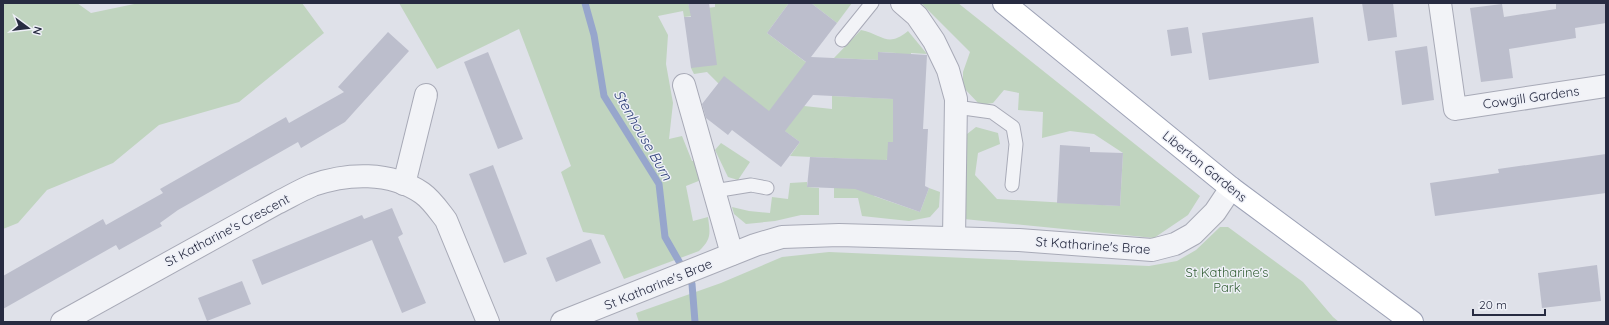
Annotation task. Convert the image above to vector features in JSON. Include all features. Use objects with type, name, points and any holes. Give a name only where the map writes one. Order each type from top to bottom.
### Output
[{"type":"main road","name":"Liberton Gardens","points":[[1004,3],[1231,188],[1412,322]]},
{"type":"street","points":[[902,3],[916,16],[934,41],[948,70],[956,99],[954,238]]},
{"type":"street","name":"Cowgill Gardens","points":[[1440,3],[1455,108],[1606,86]]},
{"type":"street","points":[[684,85],[732,254]]},
{"type":"street","points":[[404,184],[429,118],[426,95]]},
{"type":"street","name":"St Katharine's Crescent","points":[[62,322],[277,202],[312,186],[332,180],[358,176],[381,178],[404,184],[422,193],[435,206],[446,220],[488,322]]},
{"type":"street","name":"St Katharine's Brae","points":[[562,322],[661,284],[755,245],[782,238],[810,235],[1019,240],[1152,250],[1175,244],[1193,234],[1215,212],[1231,188]]},
{"type":"lane","points":[[842,40],[872,3]]},
{"type":"lane","points":[[956,107],[992,112],[1013,127],[1016,144],[1012,185]]},
{"type":"lane","points":[[714,191],[750,185],[767,188]]},
{"type":"green space","points":[[3,3],[77,3],[91,13],[139,3],[302,3],[324,33],[239,102],[159,125],[113,163],[47,190],[18,223],[3,229]]},
{"type":"green space","points":[[399,3],[688,3],[690,10],[715,7],[715,3],[789,3],[767,33],[807,63],[804,106],[832,109],[832,96],[919,100],[917,117],[893,116],[893,127],[898,128],[898,142],[888,142],[888,153],[897,159],[887,159],[874,196],[920,212],[929,188],[940,192],[939,207],[930,217],[909,221],[862,216],[858,198],[834,198],[834,188],[857,159],[790,156],[800,142],[719,84],[707,72],[694,74],[691,68],[710,14],[684,17],[683,11],[658,16],[668,35],[666,64],[673,103],[669,139],[682,136],[692,161],[697,161],[701,180],[686,186],[693,221],[708,217],[709,236],[706,243],[699,251],[624,279],[604,235],[583,232],[561,172],[571,166],[519,29],[437,69]]},
{"type":"green space","points":[[811,3],[852,3],[837,23]]},
{"type":"green space","points":[[921,3],[958,3],[1200,196],[1188,215],[1154,238],[964,219],[967,134],[976,127],[998,133],[1000,144],[978,153],[975,175],[997,199],[1120,206],[1123,153],[1094,134],[1070,131],[1042,138],[1043,112],[1018,110],[1019,93],[1004,90],[993,103],[980,105],[963,87],[963,72],[970,52]]},
{"type":"green space","points":[[861,30],[885,39],[895,39],[908,31],[927,54],[911,53],[911,63],[896,62],[896,53],[879,52],[878,60],[834,58]]},
{"type":"green space","points":[[721,143],[750,162],[738,180],[728,177],[715,150]]},
{"type":"green space","points":[[807,182],[807,187],[819,188],[819,215],[801,215],[775,221],[746,224],[734,214],[732,207],[749,211],[770,213],[772,197],[788,199],[790,183]]},
{"type":"green space","name":"St Katharine's Park","points":[[1220,227],[1228,227],[1303,282],[1339,322],[639,322],[636,313],[721,283],[782,257],[829,252],[1149,266],[1177,261],[1196,250]]},
{"type":"building","points":[[688,3],[709,3],[717,65],[691,68],[684,17],[691,17]]},
{"type":"building","points":[[789,3],[811,3],[837,23],[811,57],[878,60],[878,52],[927,55],[923,129],[928,129],[925,186],[929,188],[920,212],[855,189],[807,187],[810,157],[887,160],[888,142],[893,142],[893,99],[813,95],[785,131],[800,142],[781,167],[732,130],[728,135],[706,118],[702,104],[724,76],[769,111],[806,62],[767,33]]},
{"type":"building","points":[[1362,3],[1393,3],[1397,37],[1368,41]]},
{"type":"building","points":[[1606,3],[1606,23],[1575,28],[1576,38],[1509,49],[1513,78],[1481,82],[1470,8],[1502,4],[1504,17],[1556,9],[1556,4]]},
{"type":"building","points":[[1313,17],[1319,63],[1209,80],[1202,33]]},
{"type":"building","points":[[1188,27],[1192,53],[1171,56],[1167,30]]},
{"type":"building","points":[[388,32],[409,51],[345,122],[301,148],[298,142],[178,210],[160,223],[162,226],[119,250],[116,245],[3,309],[3,276],[103,219],[106,225],[163,193],[160,189],[286,117],[289,123],[344,92],[338,87]]},
{"type":"building","points":[[1427,46],[1434,100],[1402,105],[1395,51]]},
{"type":"building","points":[[488,52],[523,139],[498,149],[464,62]]},
{"type":"building","points":[[1060,145],[1090,147],[1090,152],[1123,153],[1120,206],[1057,203]]},
{"type":"building","points":[[1606,154],[1606,193],[1435,216],[1430,183],[1499,173],[1498,169]]},
{"type":"building","points":[[493,165],[527,254],[504,263],[469,174]]},
{"type":"building","points":[[392,208],[403,234],[398,237],[426,303],[402,313],[372,240],[262,285],[252,260],[362,215],[364,219]]},
{"type":"building","points":[[591,239],[601,263],[556,282],[546,258]]},
{"type":"building","points":[[1597,265],[1601,301],[1542,308],[1538,273]]},
{"type":"building","points":[[242,281],[251,304],[207,321],[198,298]]},
{"type":"waterway","name":"Stenhouse Burn","points":[[585,3],[594,35],[604,96],[659,184],[665,237],[692,284],[695,322]]}]
